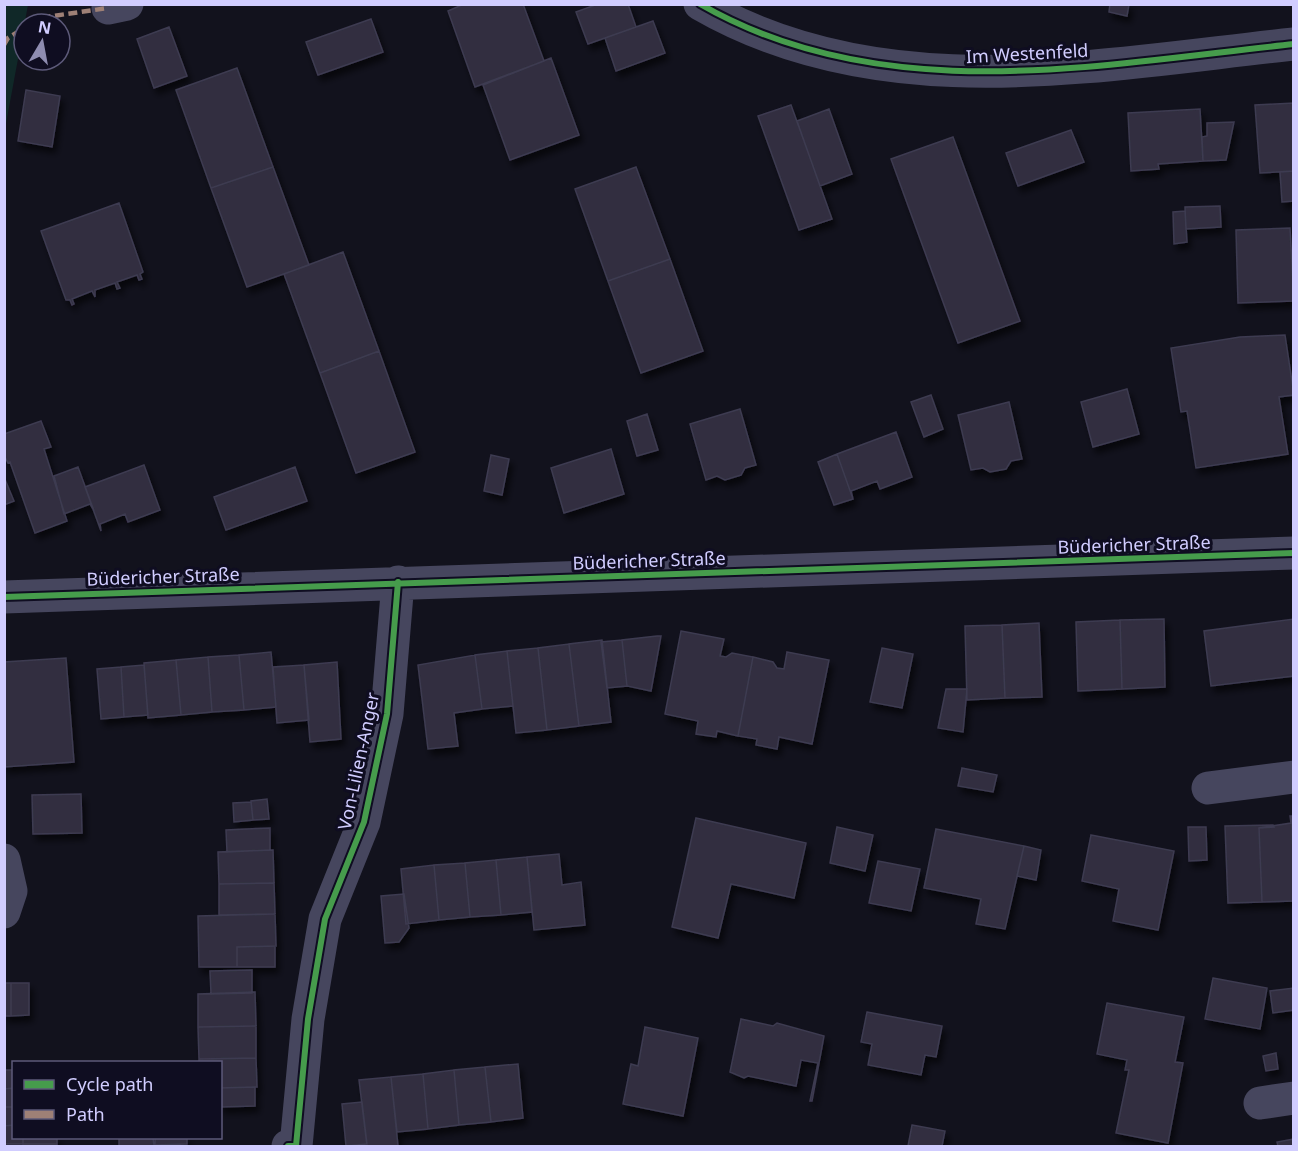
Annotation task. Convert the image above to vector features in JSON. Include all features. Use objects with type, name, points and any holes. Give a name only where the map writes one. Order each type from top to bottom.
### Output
[{"type":"street","name":"Im Westenfeld","points":[[700,4],[735,13],[804,50],[886,66],[982,74],[1050,70],[1293,44]]},
{"type":"street","name":"Büdericher Straße","points":[[4,597],[1293,553]]},
{"type":"street","name":"Von-Lilien-Anger","points":[[288,1146],[296,1146],[308,1019],[324,919],[364,822],[387,714],[398,582]]},
{"type":"street","points":[[1208,788],[1293,777]]},
{"type":"street","points":[[4,860],[11,891],[4,912]]},
{"type":"street","points":[[1260,1102],[1293,1098]]},
{"type":"green space","points":[[4,5],[28,5],[27,12],[12,12],[12,72],[16,72],[5,129]]},
{"type":"building","points":[[464,4],[523,4],[544,61],[475,87],[448,11]]},
{"type":"building","points":[[598,4],[628,4],[636,27],[588,44],[576,12]]},
{"type":"building","points":[[1110,4],[1129,4],[1127,16],[1109,12]]},
{"type":"building","points":[[371,19],[383,52],[318,75],[306,42]]},
{"type":"building","points":[[653,21],[665,53],[616,71],[605,38]]},
{"type":"building","points":[[169,27],[187,76],[154,88],[137,39]]},
{"type":"building","points":[[551,58],[579,135],[510,160],[483,85]]},
{"type":"building","points":[[237,68],[273,167],[211,188],[176,90]]},
{"type":"building","points":[[26,90],[60,96],[52,147],[18,141]]},
{"type":"building","points":[[1294,103],[1294,171],[1260,173],[1255,105]]},
{"type":"building","points":[[791,105],[832,219],[799,230],[758,116]]},
{"type":"building","points":[[829,109],[852,174],[820,186],[797,121]]},
{"type":"building","points":[[1200,109],[1203,161],[1158,164],[1159,169],[1131,171],[1128,113]]},
{"type":"building","points":[[1234,122],[1226,160],[1203,161],[1202,137],[1207,136],[1207,123]]},
{"type":"building","points":[[1071,130],[1084,162],[1018,186],[1006,153]]},
{"type":"building","points":[[953,137],[1020,321],[958,343],[891,159]]},
{"type":"building","points":[[273,167],[309,265],[247,287],[211,188]]},
{"type":"building","points":[[636,167],[670,259],[608,281],[575,189]]},
{"type":"building","points":[[1294,171],[1294,201],[1282,202],[1280,172]]},
{"type":"building","points":[[119,203],[143,272],[140,274],[142,279],[139,280],[137,275],[117,282],[120,288],[117,289],[115,283],[95,290],[95,297],[92,291],[72,299],[74,304],[72,305],[70,300],[66,300],[41,231]]},
{"type":"building","points":[[1220,206],[1221,227],[1186,229],[1185,207]]},
{"type":"building","points":[[1185,211],[1187,242],[1174,244],[1173,212]]},
{"type":"building","points":[[1290,228],[1294,301],[1238,303],[1236,230]]},
{"type":"building","points":[[343,252],[379,351],[320,373],[284,274]]},
{"type":"building","points":[[670,259],[703,351],[641,373],[608,281]]},
{"type":"building","points":[[1285,335],[1294,395],[1279,397],[1288,454],[1196,468],[1187,411],[1181,412],[1171,348],[1240,337]]},
{"type":"building","points":[[379,351],[415,452],[356,473],[320,373]]},
{"type":"building","points":[[1127,389],[1139,434],[1093,447],[1081,402]]},
{"type":"building","points":[[931,395],[943,429],[924,437],[911,402]]},
{"type":"building","points":[[1009,402],[1022,459],[1011,461],[1006,469],[990,472],[983,468],[971,470],[958,415]]},
{"type":"building","points":[[740,409],[756,465],[745,468],[741,475],[725,480],[717,476],[706,480],[690,424]]},
{"type":"building","points":[[647,414],[658,450],[637,456],[627,421]]},
{"type":"building","points":[[41,421],[51,447],[44,449],[67,521],[35,533],[10,462],[8,463],[4,455],[4,434]]},
{"type":"building","points":[[896,432],[912,477],[880,489],[877,481],[851,491],[853,499],[837,454]]},
{"type":"building","points":[[611,449],[624,494],[564,513],[551,468]]},
{"type":"building","points":[[837,454],[853,499],[834,505],[818,462]]},
{"type":"building","points":[[491,455],[509,459],[502,495],[484,491]]},
{"type":"building","points":[[144,465],[160,510],[128,522],[125,514],[100,524],[101,531],[85,487]]},
{"type":"building","points":[[78,467],[94,511],[90,504],[64,514],[54,476]]},
{"type":"building","points":[[295,467],[307,501],[226,530],[214,497]]},
{"type":"building","points":[[4,477],[14,501],[4,505]]},
{"type":"building","points":[[1164,619],[1165,687],[1122,689],[1120,620]]},
{"type":"building","points":[[1294,619],[1294,676],[1211,686],[1204,631]]},
{"type":"building","points":[[1120,620],[1122,689],[1078,691],[1076,622]]},
{"type":"building","points":[[1039,623],[1042,697],[1005,698],[1002,625]]},
{"type":"building","points":[[1002,625],[1005,698],[967,700],[965,626]]},
{"type":"building","points":[[681,631],[724,639],[720,656],[726,657],[732,653],[753,657],[738,736],[717,731],[716,737],[696,734],[698,721],[665,714]]},
{"type":"building","points":[[661,636],[651,691],[627,686],[622,640]]},
{"type":"building","points":[[602,640],[611,722],[579,726],[569,644]]},
{"type":"building","points":[[622,640],[627,686],[607,688],[601,642]]},
{"type":"building","points":[[569,644],[579,726],[547,730],[538,648]]},
{"type":"building","points":[[538,648],[547,730],[516,733],[507,651]]},
{"type":"building","points":[[882,648],[913,654],[902,708],[870,702]]},
{"type":"building","points":[[507,651],[513,706],[482,709],[475,655]]},
{"type":"building","points":[[271,652],[276,707],[244,710],[239,655]]},
{"type":"building","points":[[787,652],[829,660],[812,744],[779,737],[777,749],[756,745],[757,739],[738,736],[753,657],[773,662],[777,668],[784,669]]},
{"type":"building","points":[[239,655],[244,710],[212,712],[208,657]]},
{"type":"building","points":[[475,655],[482,709],[454,713],[458,746],[428,749],[418,665]]},
{"type":"building","points":[[208,657],[212,712],[181,715],[176,660]]},
{"type":"building","points":[[66,658],[74,762],[4,767],[4,662]]},
{"type":"building","points":[[176,660],[181,715],[148,718],[144,663]]},
{"type":"building","points":[[337,662],[341,739],[310,742],[304,665]]},
{"type":"building","points":[[144,665],[148,715],[124,717],[121,667]]},
{"type":"building","points":[[304,665],[309,720],[277,723],[273,667]]},
{"type":"building","points":[[121,667],[124,717],[101,719],[97,669]]},
{"type":"building","points":[[946,689],[967,689],[963,732],[938,728]]},
{"type":"building","points":[[962,768],[997,775],[993,792],[958,786]]},
{"type":"building","points":[[81,794],[82,833],[33,834],[32,795]]},
{"type":"building","points":[[267,799],[269,819],[253,820],[251,801]]},
{"type":"building","points":[[251,802],[253,820],[234,822],[233,803]]},
{"type":"building","points":[[1290,816],[1292,816],[1294,901],[1262,902],[1259,828],[1291,823]]},
{"type":"building","points":[[696,818],[806,843],[794,898],[731,884],[718,938],[672,927]]},
{"type":"building","points":[[1273,825],[1274,827],[1259,828],[1262,902],[1228,903],[1225,826]]},
{"type":"building","points":[[837,827],[873,835],[865,871],[830,863]]},
{"type":"building","points":[[1188,827],[1206,827],[1207,860],[1189,861]]},
{"type":"building","points":[[270,828],[270,850],[227,852],[226,830]]},
{"type":"building","points":[[936,829],[1024,846],[1005,929],[976,924],[981,899],[924,888]]},
{"type":"building","points":[[1091,835],[1174,851],[1158,930],[1113,921],[1119,889],[1082,881]]},
{"type":"building","points":[[1024,846],[1041,850],[1036,880],[1017,876]]},
{"type":"building","points":[[273,850],[274,883],[219,884],[218,852]]},
{"type":"building","points":[[559,854],[562,885],[581,882],[585,925],[534,930],[527,857]]},
{"type":"building","points":[[527,857],[532,912],[501,915],[496,860]]},
{"type":"building","points":[[496,860],[501,915],[470,917],[465,863]]},
{"type":"building","points":[[878,861],[920,869],[911,911],[869,903]]},
{"type":"building","points":[[465,863],[470,917],[439,920],[434,865]]},
{"type":"building","points":[[434,865],[439,920],[406,924],[401,869]]},
{"type":"building","points":[[274,883],[275,914],[219,915],[219,884]]},
{"type":"building","points":[[404,894],[409,928],[399,942],[385,943],[381,896]]},
{"type":"building","points":[[275,914],[276,946],[237,947],[237,967],[199,967],[198,916]]},
{"type":"building","points":[[275,946],[275,967],[237,967],[237,947]]},
{"type":"building","points":[[252,970],[252,993],[211,994],[210,971]]},
{"type":"building","points":[[1213,978],[1267,988],[1260,1029],[1205,1019]]},
{"type":"building","points":[[4,983],[11,983],[11,1016],[4,1016]]},
{"type":"building","points":[[11,983],[29,983],[29,1015],[11,1016]]},
{"type":"building","points":[[1294,988],[1294,1010],[1273,1013],[1270,991]]},
{"type":"building","points":[[255,992],[256,1026],[198,1027],[198,994]]},
{"type":"building","points":[[1107,1003],[1184,1017],[1175,1062],[1183,1063],[1168,1143],[1116,1133],[1129,1070],[1125,1070],[1127,1060],[1097,1054]]},
{"type":"building","points":[[867,1012],[942,1026],[936,1057],[925,1055],[921,1075],[868,1065],[872,1044],[861,1042]]},
{"type":"building","points":[[741,1019],[773,1026],[777,1023],[824,1036],[812,1101],[810,1101],[818,1063],[801,1060],[796,1086],[748,1076],[744,1078],[730,1072]]},
{"type":"building","points":[[256,1026],[256,1058],[199,1059],[198,1027]]},
{"type":"building","points":[[645,1027],[698,1038],[683,1116],[623,1104],[631,1064],[638,1066]]},
{"type":"building","points":[[1276,1053],[1278,1069],[1266,1071],[1263,1056]]},
{"type":"building","points":[[256,1058],[257,1087],[222,1088],[222,1061],[199,1061],[199,1059]]},
{"type":"building","points":[[518,1064],[523,1118],[491,1122],[485,1067]]},
{"type":"building","points":[[485,1067],[491,1122],[459,1125],[454,1070]]},
{"type":"building","points":[[4,1070],[12,1070],[12,1088],[4,1089]]},
{"type":"building","points":[[454,1070],[459,1125],[428,1129],[423,1074]]},
{"type":"building","points":[[423,1074],[428,1129],[397,1132],[391,1077]]},
{"type":"building","points":[[391,1077],[398,1146],[367,1146],[359,1080]]},
{"type":"building","points":[[255,1087],[255,1106],[222,1107],[222,1088]]},
{"type":"building","points":[[12,1088],[12,1107],[4,1107],[4,1089]]},
{"type":"building","points":[[362,1102],[367,1144],[346,1146],[342,1104]]},
{"type":"building","points":[[4,1107],[12,1107],[12,1125],[4,1126]]},
{"type":"building","points":[[12,1125],[12,1139],[23,1139],[23,1144],[4,1144],[4,1126]]},
{"type":"building","points":[[912,1125],[945,1131],[942,1146],[908,1146]]},
{"type":"building","points":[[23,1139],[57,1139],[57,1144],[23,1144]]},
{"type":"building","points":[[119,1139],[153,1139],[154,1146],[119,1146]]},
{"type":"building","points":[[155,1139],[187,1139],[187,1144],[155,1145]]},
{"type":"building","points":[[1294,1139],[1294,1146],[1278,1146],[1277,1142]]},
{"type":"building","points":[[23,1144],[57,1144],[57,1146],[23,1146]]},
{"type":"marked path","points":[[72,13],[108,8]]},
{"type":"marked path","points":[[4,45],[12,36]]},
{"type":"cycle path","points":[[700,4],[770,37],[842,58],[916,68],[991,71],[1067,68],[1294,44]]},
{"type":"cycle path","points":[[4,597],[1294,553]]},
{"type":"cycle path","points":[[288,1146],[296,1146],[308,1019],[325,919],[364,822],[387,714],[398,582]]}]
